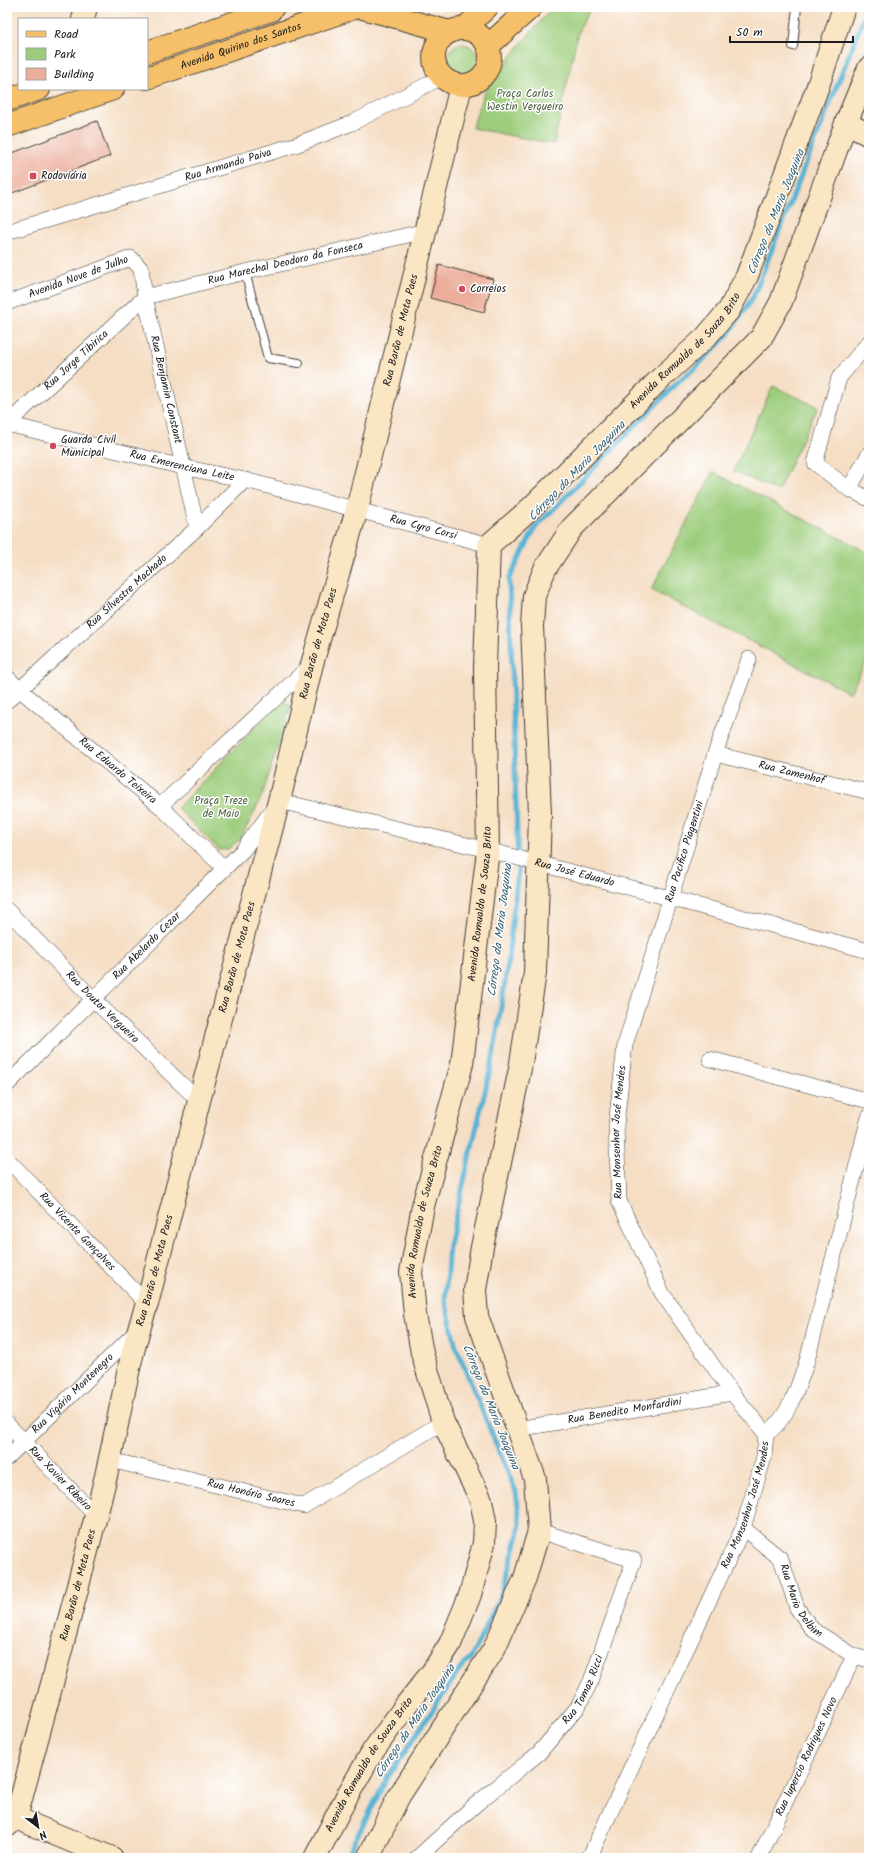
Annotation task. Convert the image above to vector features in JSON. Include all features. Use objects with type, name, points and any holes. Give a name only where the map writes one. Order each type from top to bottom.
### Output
[{"type":"main road","points":[[83,18],[86,7]]},
{"type":"main road","points":[[148,52],[271,10],[273,7]]},
{"type":"main road","points":[[358,7],[457,30],[479,34],[488,46],[490,55],[489,65],[485,73],[475,82],[461,86],[448,82],[436,70],[434,52],[442,37],[457,30],[487,7]]},
{"type":"main road","name":"Avenida Quirino dos Santos","points":[[148,78],[358,7]]},
{"type":"main road","points":[[457,30],[472,7]]},
{"type":"main road","points":[[488,46],[531,7]]},
{"type":"main road","name":"Avenida Romualdo de Souza Brito","points":[[315,1858],[347,1796],[373,1751],[433,1671],[450,1644],[470,1595],[479,1567],[484,1544],[486,1521],[481,1500],[443,1422],[422,1353],[415,1314],[411,1272],[423,1206],[462,1064],[488,850],[485,668],[489,545],[532,506],[660,379],[705,338],[729,310],[747,276],[818,86],[844,7]]},
{"type":"main road","points":[[368,1858],[399,1796],[494,1649],[525,1578],[539,1531],[535,1479],[477,1316],[475,1290],[482,1247],[520,1069],[535,973],[537,863],[540,814],[532,626],[534,596],[545,568],[572,528],[761,338],[781,302],[846,123],[863,99],[869,68]]},
{"type":"main road","name":"Rua Barão de Mota Paes","points":[[10,1818],[96,1516],[110,1460],[138,1330],[147,1304],[199,1101],[279,801],[312,664],[357,509],[461,86]]},
{"type":"main road","points":[[7,100],[36,90]]},
{"type":"main road","points":[[7,126],[78,94],[106,90]]},
{"type":"main road","points":[[846,123],[869,136]]},
{"type":"main road","points":[[10,1818],[112,1858]]},
{"type":"street","name":"Rua Armando Paiva","points":[[7,232],[298,144],[352,122],[442,77]]},
{"type":"street","name":"Rua Marechal Deodoro da Fonseca","points":[[145,297],[245,272],[426,231]]},
{"type":"street","name":"Avenida Nove de Julho","points":[[7,303],[131,258],[141,270],[145,297]]},
{"type":"street","name":"Rua Jorge Tibirica","points":[[7,424],[145,297]]},
{"type":"street","name":"Rua Benjamin Constant","points":[[145,297],[197,528]]},
{"type":"street","points":[[869,342],[839,378],[815,463],[849,488],[869,499]]},
{"type":"street","name":"Rua Emerenciana Leite","points":[[7,424],[183,467],[245,480],[357,509]]},
{"type":"street","points":[[849,488],[869,454]]},
{"type":"street","name":"Rua Silvestre Machado","points":[[7,701],[197,528],[245,480]]},
{"type":"street","name":"Rua Cyro Corsi","points":[[357,509],[489,545]]},
{"type":"street","name":"Rua Pacifico Piagentini","points":[[625,1045],[715,754],[749,659]]},
{"type":"street","points":[[160,806],[312,664]]},
{"type":"street","name":"Rua Eduardo Teixeira","points":[[7,677],[19,689],[160,806],[224,868]]},
{"type":"street","name":"Rua Zamenhof","points":[[715,754],[869,792]]},
{"type":"street","name":"Rua José Eduardo","points":[[279,801],[488,850],[869,951]]},
{"type":"street","name":"Rua Abelardo Cezar","points":[[7,1085],[243,850],[279,801]]},
{"type":"street","name":"Rua Doutor Vergueiro","points":[[7,910],[93,999],[199,1101]]},
{"type":"street","name":"Rua Monsenhor José Mendes","points":[[589,1858],[743,1528],[764,1457],[766,1434],[732,1393],[662,1293],[620,1201],[616,1125],[625,1045]]},
{"type":"street","points":[[710,1059],[869,1101]]},
{"type":"street","points":[[766,1434],[775,1429],[797,1391],[807,1361],[869,1117]]},
{"type":"street","name":"Rua Vicente Gonçalves","points":[[7,1159],[147,1304]]},
{"type":"street","name":"Rua Vigário Montenegro","points":[[7,1458],[138,1330]]},
{"type":"street","name":"Rua Benedito Monfardini","points":[[517,1429],[732,1393]]},
{"type":"street","name":"Rua Honório Soares","points":[[110,1460],[304,1506],[443,1422]]},
{"type":"street","name":"Rua Xavier Ribeiro","points":[[7,1424],[96,1516]]},
{"type":"street","name":"Rua Mario Delbim","points":[[743,1528],[781,1559],[797,1608],[812,1629],[854,1656],[869,1660]]},
{"type":"street","name":"Rua Tomaz Ricci","points":[[417,1858],[475,1805],[539,1753],[578,1707],[591,1681],[634,1560],[539,1531]]},
{"type":"street","name":"Rua lupercio Rodrigues Novo","points":[[759,1858],[854,1656]]},
{"type":"lane","points":[[792,46],[797,7]]},
{"type":"lane","points":[[245,272],[268,358],[299,363]]},
{"type":"green space","name":"Praça Carlos Westin Vergueiro","points":[[553,7],[591,7],[578,32],[554,144],[472,128],[484,93],[519,46]]},
{"type":"green space","points":[[462,44],[473,48],[477,59],[473,70],[462,74],[451,70],[447,59],[451,48]]},
{"type":"green space","points":[[773,386],[818,407],[778,491],[733,471]]},
{"type":"green space","points":[[713,472],[869,553],[869,656],[850,693],[651,590]]},
{"type":"green space","name":"Praça Treze de Maio","points":[[283,699],[291,706],[263,793],[240,839],[228,849],[219,850],[177,808]]},
{"type":"building","name":"Rodoviária","points":[[97,121],[110,156],[7,195],[7,155]]},
{"type":"building","name":"Correios","points":[[439,265],[493,279],[484,312],[430,298]]},
{"type":"waterway","name":"Córrego da Maria Joaquina","points":[[346,1858],[386,1780],[460,1669],[471,1658],[501,1595],[518,1535],[520,1522],[516,1492],[456,1347],[445,1299],[449,1245],[493,1057],[507,969],[518,869],[509,579],[535,528],[680,380],[695,368],[728,335],[753,297],[868,7]]},
{"type":"place","name":"Rodoviária","points":[[33,176]]},
{"type":"place","name":"Correios","points":[[462,289]]},
{"type":"place","name":"Guarda Civil Municipal","points":[[53,446]]}]
